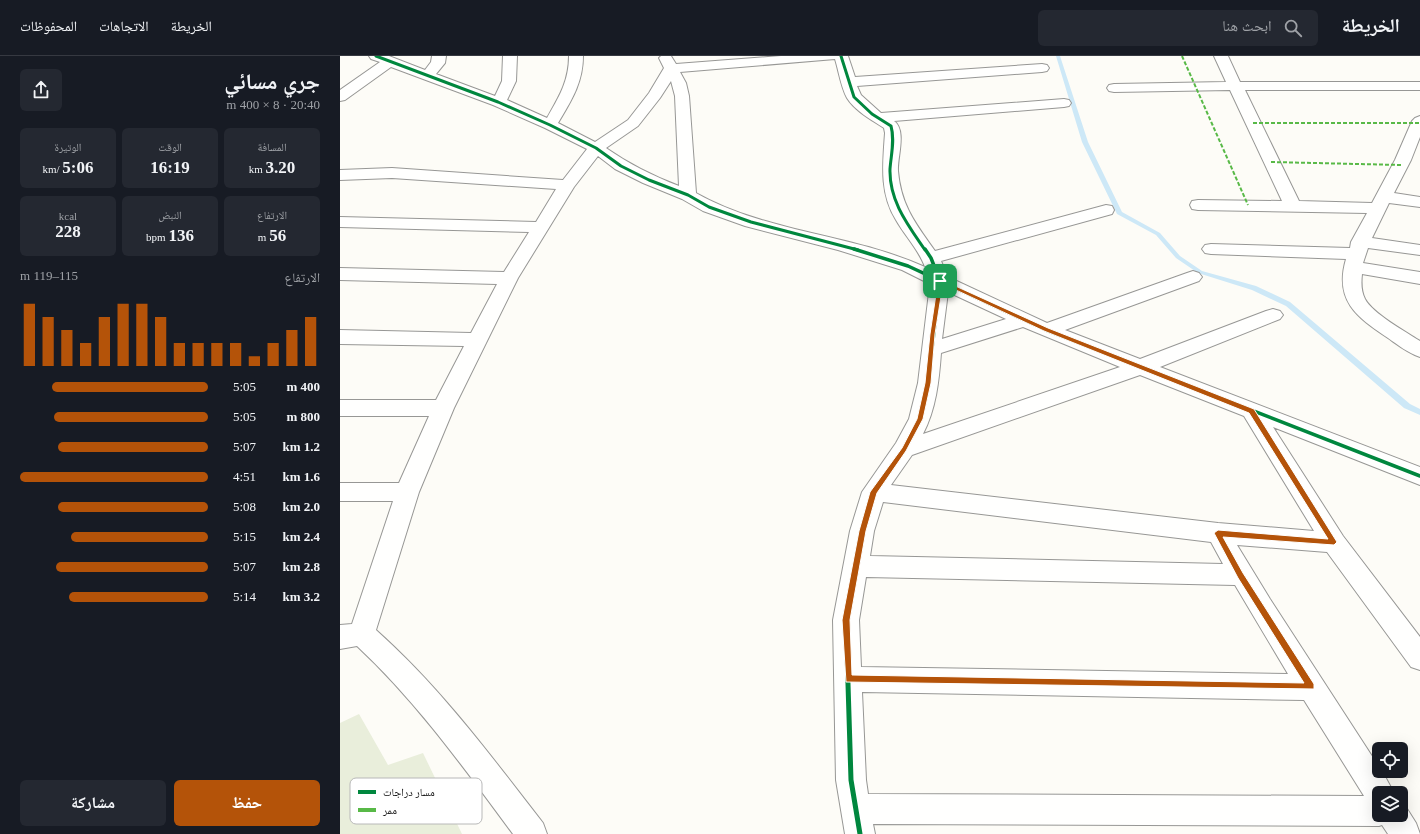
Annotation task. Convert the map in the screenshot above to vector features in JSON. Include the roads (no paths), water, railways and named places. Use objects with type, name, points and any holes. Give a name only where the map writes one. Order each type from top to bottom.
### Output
[{"type":"street","points":[[428,75],[438,62],[439,56]]},
{"type":"street","points":[[498,102],[507,91],[510,81],[510,56]]},
{"type":"street","points":[[550,125],[572,88],[576,76],[576,56]]},
{"type":"street","points":[[668,62],[832,56]]},
{"type":"street","points":[[841,56],[854,97],[872,114],[891,126],[893,133],[890,171],[895,202],[904,220],[931,258],[940,281],[928,383],[920,419],[904,449],[874,492],[862,531],[846,620],[852,780],[858,821],[1372,810]]},
{"type":"street","points":[[1220,56],[1293,206]]},
{"type":"street","points":[[340,97],[383,59],[498,102],[550,125],[596,148],[621,166],[650,180],[688,195],[709,207],[751,222],[851,248],[908,266],[1046,330],[1420,476]]},
{"type":"street","points":[[532,834],[453,731],[385,654],[351,636],[407,492],[443,408],[508,278],[566,185],[596,148],[633,123],[655,95],[668,62]]},
{"type":"street","points":[[668,62],[679,83],[682,96],[688,195]]},
{"type":"street","points":[[848,82],[1042,68]]},
{"type":"street","points":[[1114,88],[1235,86],[1420,86]]},
{"type":"street","points":[[879,118],[1064,103]]},
{"type":"street","points":[[1420,121],[1412,161],[1381,203],[1356,254],[1351,283],[1356,299],[1370,316],[1420,350]]},
{"type":"street","points":[[340,175],[392,173],[566,185]]},
{"type":"street","points":[[1198,204],[1293,206],[1420,202]]},
{"type":"street","points":[[931,258],[1106,210]]},
{"type":"street","points":[[340,222],[541,227]]},
{"type":"street","points":[[1211,249],[1356,254],[1420,250]]},
{"type":"street","points":[[1356,254],[1420,278]]},
{"type":"street","points":[[340,274],[508,278]]},
{"type":"street","points":[[1046,330],[1193,277]]},
{"type":"street","points":[[904,449],[1140,366],[1273,315]]},
{"type":"street","points":[[931,349],[1025,320]]},
{"type":"street","points":[[340,337],[477,340]]},
{"type":"street","points":[[340,408],[443,408]]},
{"type":"street","points":[[1252,411],[1334,542],[1420,658]]},
{"type":"street","points":[[340,492],[407,492]]},
{"type":"street","points":[[874,492],[1218,533],[1334,542]]},
{"type":"street","points":[[1218,533],[1241,575],[1375,786]]},
{"type":"street","points":[[856,566],[1241,575]]},
{"type":"street","points":[[848,679],[1311,687]]},
{"type":"street","points":[[1397,822],[1405,834]]},
{"type":"waterway","points":[[1058,56],[1085,142],[1119,213],[1158,234],[1178,257],[1200,272],[1254,288],[1288,304],[1407,406],[1420,412]]}]
